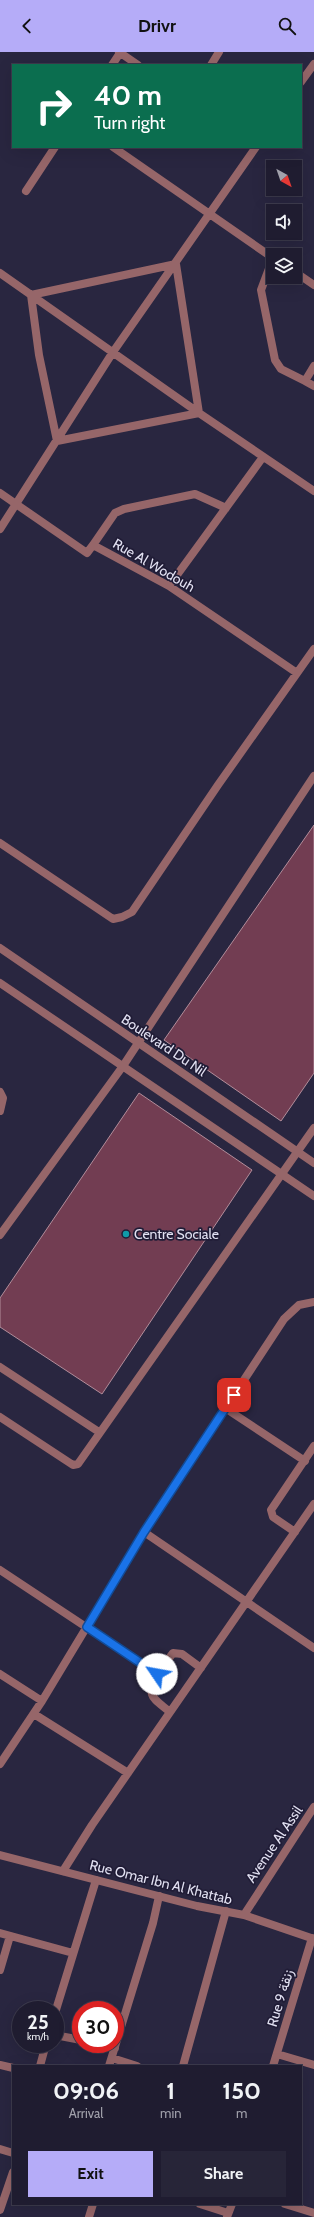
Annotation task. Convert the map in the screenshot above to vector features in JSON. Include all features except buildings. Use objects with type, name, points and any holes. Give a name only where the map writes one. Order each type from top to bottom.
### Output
[{"type":"street","points":[[113,64],[120,52],[137,64]]},
{"type":"street","points":[[212,64],[220,52]]},
{"type":"street","points":[[302,81],[314,64]]},
{"type":"street","points":[[26,191],[54,148]]},
{"type":"street","points":[[114,148],[266,253]]},
{"type":"street","points":[[0,530],[58,441],[113,352],[176,264],[255,148]]},
{"type":"street","points":[[31,295],[176,264]]},
{"type":"street","points":[[176,264],[198,413]]},
{"type":"street","points":[[0,273],[198,413],[314,491]]},
{"type":"street","points":[[266,277],[261,290],[275,360],[281,369],[314,386]]},
{"type":"street","points":[[302,277],[314,285]]},
{"type":"street","points":[[31,295],[39,355],[58,441]]},
{"type":"street","points":[[305,381],[314,366]]},
{"type":"street","points":[[58,441],[198,413]]},
{"type":"street","points":[[169,586],[263,457]]},
{"type":"street","name":"Rue Al Wodouh","points":[[0,493],[87,554],[93,545],[169,586],[297,673]]},
{"type":"street","points":[[93,545],[115,513],[124,509],[195,494],[226,508]]},
{"type":"street","points":[[0,843],[113,919],[122,917],[132,912],[314,649]]},
{"type":"street","points":[[0,1235],[123,1066],[314,776]]},
{"type":"street","name":"Boulevard Du Nil","points":[[0,948],[314,1163]]},
{"type":"street","points":[[0,983],[314,1196]]},
{"type":"street","points":[[0,1092],[3,1098],[0,1111]]},
{"type":"street","points":[[0,1417],[73,1465],[78,1464],[84,1459],[99,1432],[314,1128]]},
{"type":"street","points":[[0,1764],[34,1714],[144,1532],[284,1319],[299,1305],[314,1302]]},
{"type":"street","points":[[0,1367],[99,1432]]},
{"type":"street","points":[[225,1408],[305,1460]]},
{"type":"street","points":[[295,1532],[273,1517],[271,1510],[314,1446]]},
{"type":"street","points":[[63,1871],[128,1773],[314,1504]]},
{"type":"street","points":[[144,1532],[314,1648]]},
{"type":"street","points":[[0,1570],[157,1674]]},
{"type":"street","points":[[170,1712],[157,1701],[151,1693],[150,1689],[157,1674],[173,1653],[182,1654],[201,1668]]},
{"type":"street","points":[[0,1674],[42,1701]]},
{"type":"street","points":[[34,1714],[128,1773]]},
{"type":"street","name":"Avenue Al Assil","points":[[244,1915],[314,1807]]},
{"type":"street","name":"Rue Omar Ibn Al Khattab","points":[[0,1856],[159,1896],[244,1915],[313,1938]]},
{"type":"street","points":[[59,2001],[96,1880]]},
{"type":"street","points":[[124,2018],[153,1923],[159,1896]]},
{"type":"street","points":[[183,2065],[226,1912]]},
{"type":"street","points":[[0,1933],[73,1953]]},
{"type":"street","points":[[0,1970],[10,1936]]},
{"type":"street","name":"Rue 9 زنقة","points":[[273,2065],[313,1938]]},
{"type":"street","points":[[40,2065],[44,2053]]},
{"type":"street","points":[[109,2065],[114,2053]]},
{"type":"street","points":[[277,2054],[314,2065]]},
{"type":"street","points":[[112,2058],[134,2065]]},
{"type":"street","points":[[0,2065],[12,2068]]},
{"type":"street","points":[[0,2149],[12,2153]]},
{"type":"street","points":[[0,2210],[12,2175]]},
{"type":"street","points":[[89,2217],[93,2205]]},
{"type":"street","points":[[202,2205],[227,2215],[232,2205]]},
{"type":"street","points":[[288,2205],[314,2214]]},
{"type":"place","name":"Centre Sociale","points":[[126,1234]]},
{"type":"route","points":[[157,1674],[87,1627],[144,1532],[234,1395]]}]
